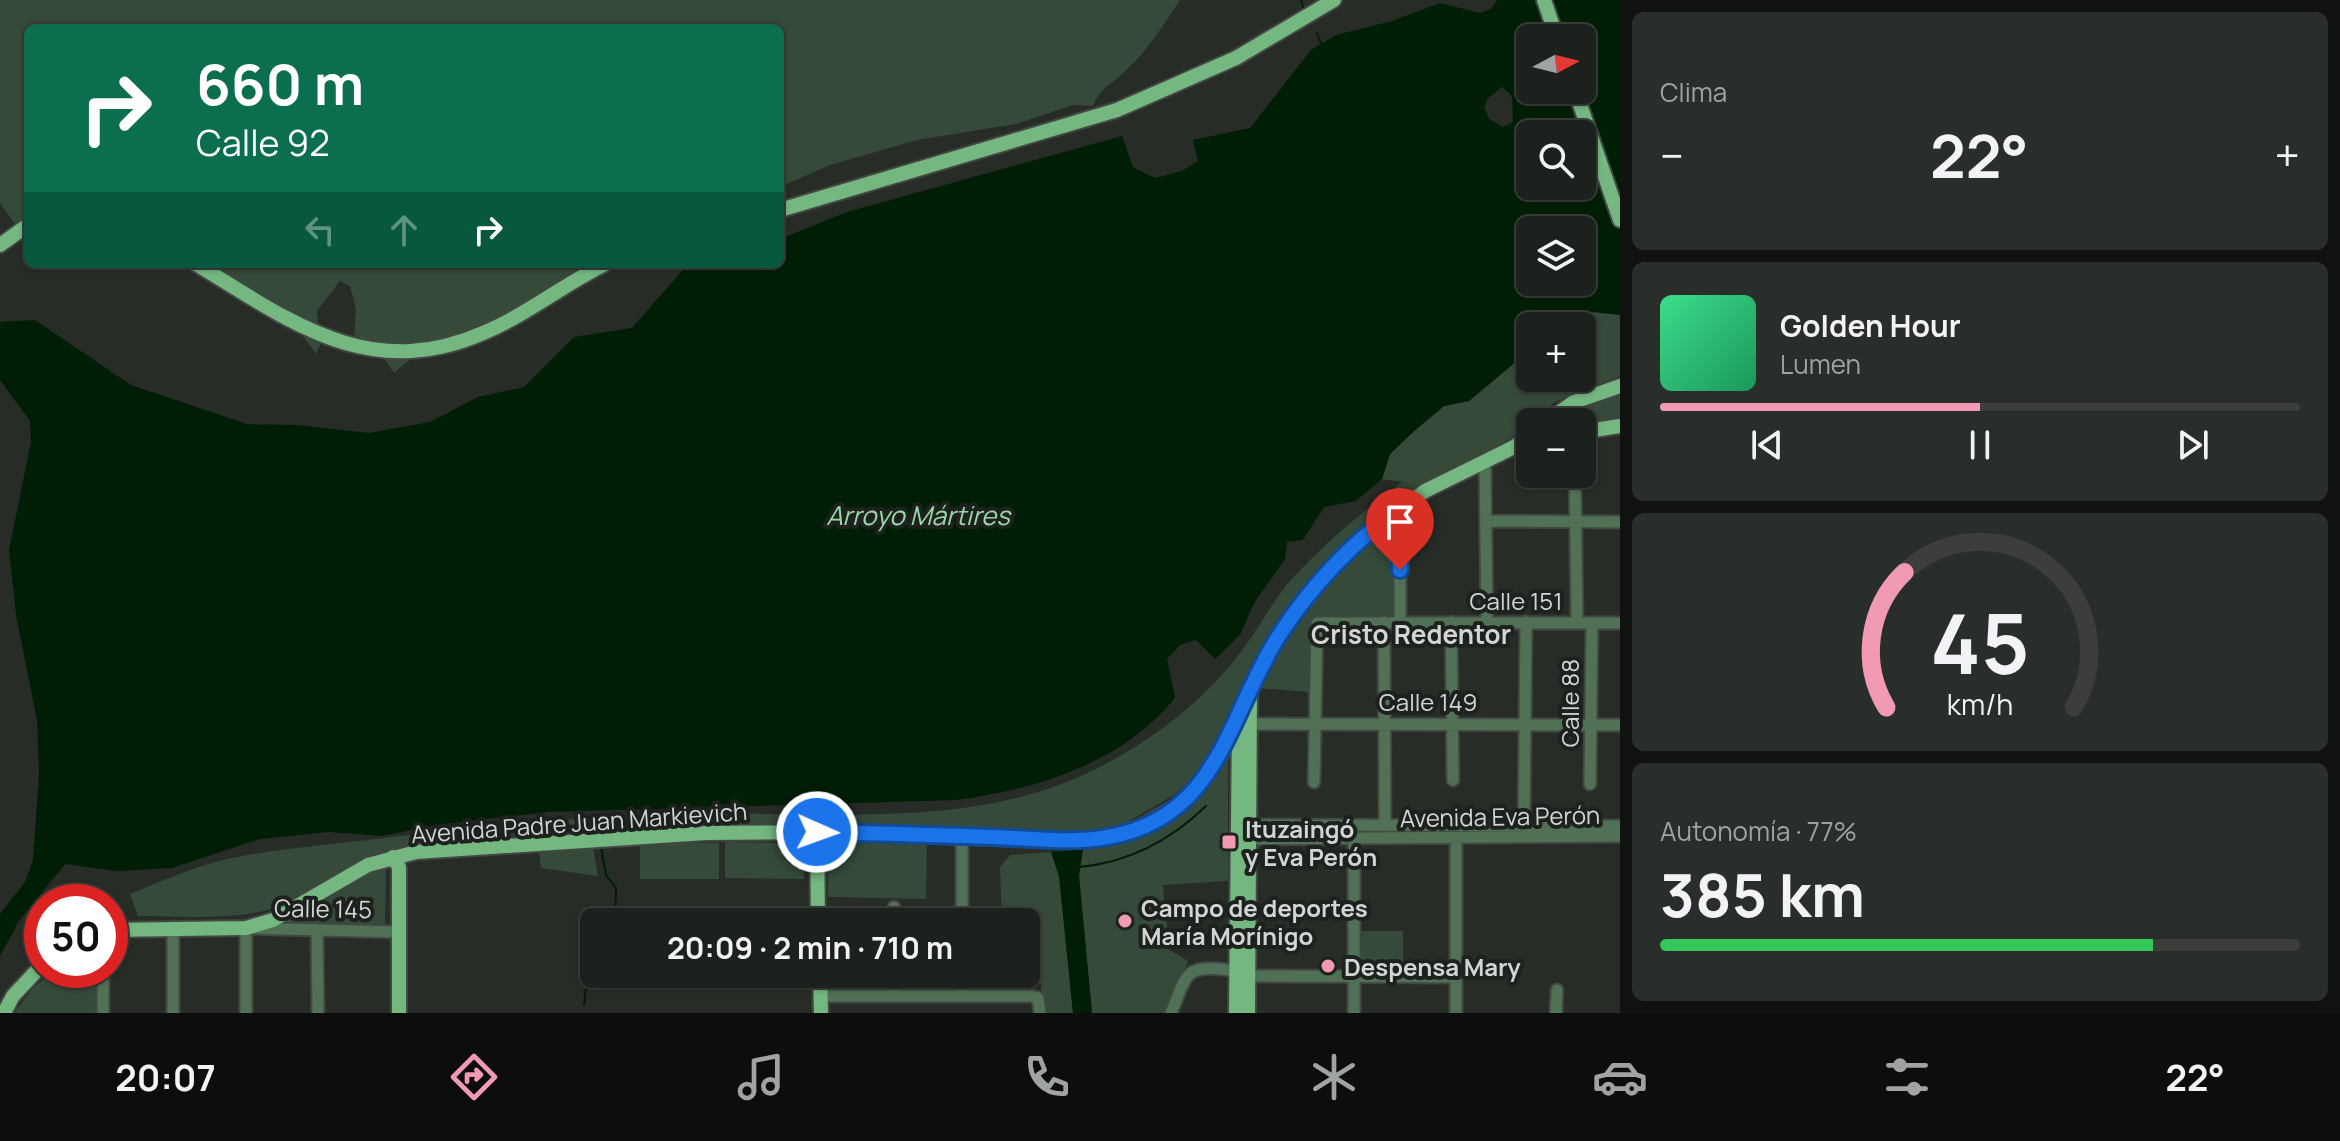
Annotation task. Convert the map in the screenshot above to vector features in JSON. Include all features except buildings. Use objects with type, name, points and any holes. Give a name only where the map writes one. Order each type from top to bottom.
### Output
[{"type":"main road","points":[[784,209],[1117,110],[1236,58],[1334,0]]},
{"type":"main road","points":[[1544,0],[1552,24]]},
{"type":"main road","points":[[1580,104],[1620,220]]},
{"type":"main road","points":[[0,245],[24,228]]},
{"type":"main road","points":[[203,268],[301,328],[350,347],[380,352],[420,351],[454,345],[485,333],[598,268]]},
{"type":"main road","points":[[1566,408],[1574,402],[1620,386]]},
{"type":"main road","points":[[1596,430],[1620,426]]},
{"type":"main road","points":[[1236,1013],[1242,973],[1246,832],[1243,721],[1250,690],[1281,632],[1347,550],[1425,491],[1514,447]]},
{"type":"main road","name":"Avenida Padre Juan Markievich","points":[[128,929],[246,928],[273,920],[368,865],[393,857],[621,837],[817,832],[1086,841],[1133,831],[1157,820],[1192,795],[1243,721]]},
{"type":"main road","points":[[817,832],[818,908]]},
{"type":"main road","points":[[393,857],[399,1013]]},
{"type":"main road","points":[[389,1013],[394,932]]},
{"type":"main road","points":[[1242,973],[1248,1013]]},
{"type":"main road","points":[[4,1013],[24,984]]},
{"type":"main road","points":[[820,988],[821,1013]]},
{"type":"street","points":[[1485,462],[1487,622]]},
{"type":"street","points":[[1575,488],[1577,622]]},
{"type":"street","points":[[1400,508],[1400,622]]},
{"type":"street","points":[[1486,521],[1620,522]]},
{"type":"street","points":[[1384,622],[1385,826]]},
{"type":"street","points":[[1451,622],[1453,780]]},
{"type":"street","points":[[1524,826],[1526,622]]},
{"type":"street","name":"Calle 151","points":[[1314,722],[1317,623],[1620,623]]},
{"type":"street","name":"Calle 88","points":[[1590,784],[1592,623]]},
{"type":"street","name":"Calle 149","points":[[1243,721],[1620,725]]},
{"type":"street","points":[[1314,722],[1314,782]]},
{"type":"street","name":"Avenida Eva Perón","points":[[1246,832],[1385,826],[1620,826]]},
{"type":"street","name":"Avenida Eva Perón","points":[[1246,832],[1354,840],[1620,836]]},
{"type":"street","points":[[962,836],[962,908]]},
{"type":"street","points":[[1456,838],[1456,1013]]},
{"type":"street","points":[[1354,840],[1354,1013]]},
{"type":"street","points":[[173,927],[173,1013]]},
{"type":"street","points":[[246,928],[246,1013]]},
{"type":"street","name":"Calle 145","points":[[246,928],[394,932]]},
{"type":"street","points":[[317,930],[318,1013]]},
{"type":"street","points":[[1171,1013],[1192,972],[1354,978],[1456,977]]},
{"type":"street","points":[[103,988],[103,1013]]},
{"type":"street","points":[[894,988],[894,995]]},
{"type":"street","points":[[962,988],[962,994]]},
{"type":"street","points":[[1556,1013],[1557,990]]},
{"type":"street","points":[[820,996],[962,994],[1038,998],[1040,1013]]},
{"type":"shaded area","points":[[0,0],[1180,0],[1146,49],[1102,91],[1093,106],[1073,105],[1016,124],[917,140],[830,165],[784,185],[784,24],[24,24],[24,224],[16,225],[0,203]]},
{"type":"shaded area","points":[[189,268],[606,268],[485,333],[458,352],[420,351],[394,373],[380,352],[354,338],[356,309],[350,286],[340,281],[317,311],[320,345],[316,354],[301,333]]},
{"type":"shaded area","points":[[1596,312],[1620,315],[1620,376],[1596,386]]},
{"type":"shaded area","points":[[1516,362],[1516,392],[1580,392],[1548,408],[1516,408],[1516,433],[1509,439],[1411,493],[1361,532],[1284,614],[1258,657],[1201,771],[1174,795],[1126,823],[1107,829],[1075,832],[744,825],[578,830],[496,837],[414,847],[379,855],[299,899],[260,912],[220,916],[138,916],[130,894],[199,867],[263,852],[586,819],[708,814],[913,813],[1014,799],[1062,784],[1109,762],[1147,739],[1182,713],[1214,683],[1243,649],[1284,588],[1304,566],[1344,528],[1402,482],[1382,479],[1390,454],[1444,406],[1469,401]]},
{"type":"shaded area","points":[[1620,391],[1620,423],[1596,426],[1596,408],[1582,408]]},
{"type":"shaded area","points":[[1395,521],[1395,620],[1311,618],[1311,692],[1256,688],[1289,627],[1356,550]]},
{"type":"shaded area","points":[[1228,756],[1228,881],[1163,885],[1169,950],[1188,961],[1167,1013],[1092,1013],[1079,876],[1083,849],[1131,840],[1150,832],[1182,809]]},
{"type":"shaded area","points":[[1252,831],[1620,831],[1252,836]]},
{"type":"shaded area","points":[[592,841],[598,876],[541,868],[538,843]]},
{"type":"shaded area","points":[[725,842],[804,843],[804,879],[725,878]]},
{"type":"shaded area","points":[[828,842],[927,844],[926,899],[828,897]]},
{"type":"shaded area","points":[[640,843],[719,843],[719,879],[640,879]]},
{"type":"shaded area","points":[[1051,852],[1059,876],[1073,1013],[1042,1013],[1040,908],[1001,908],[1000,867],[1010,855]]},
{"type":"shaded area","points":[[386,865],[385,929],[262,926],[372,868]]},
{"type":"shaded area","points":[[1360,931],[1403,931],[1403,975],[1360,975]]},
{"type":"shaded area","points":[[33,988],[97,988],[97,1013],[14,1013]]},
{"type":"water","name":"Arroyo Mártires","points":[[1497,0],[1620,0],[1620,315],[1516,312],[1516,362],[1469,401],[1444,406],[1413,432],[1390,454],[1382,479],[1356,501],[1324,507],[1303,540],[1287,542],[1285,559],[1254,603],[1240,635],[1215,659],[1196,640],[1180,645],[1167,659],[1175,698],[1154,721],[1130,740],[1104,756],[1048,780],[957,800],[547,812],[437,825],[382,836],[329,832],[260,839],[172,868],[117,871],[65,864],[49,884],[24,884],[24,915],[0,956],[0,914],[25,882],[33,860],[39,773],[37,720],[16,615],[9,550],[31,442],[30,421],[0,380],[0,322],[35,320],[131,385],[247,424],[295,425],[370,433],[430,422],[478,397],[524,387],[574,337],[632,328],[684,268],[784,268],[784,237],[847,212],[1122,136],[1133,167],[1155,178],[1182,171],[1198,161],[1193,140],[1250,128],[1311,50],[1336,35],[1392,21],[1440,3],[1480,13],[1491,9]],"holes":[[[1502,87],[1512,96],[1513,122],[1503,127],[1489,119],[1484,107],[1488,98]]]},
{"type":"water","points":[[1083,849],[1079,876],[1092,1013],[1073,1013],[1059,876],[1051,852]]},
{"type":"waterway","points":[[1301,0],[1304,10]]},
{"type":"waterway","points":[[1317,33],[1321,44]]},
{"type":"waterway","points":[[1080,867],[1116,860],[1149,847],[1179,829],[1206,806]]},
{"type":"waterway","points":[[601,847],[606,875],[616,888],[615,908]]},
{"type":"waterway","points":[[584,1005],[586,988]]},
{"type":"place","name":"Ituzaingó y Eva Perón","points":[[1229,842]]},
{"type":"place","name":"Campo de deportes María Morínigo","points":[[1125,921]]},
{"type":"place","name":"Despensa Mary","points":[[1328,966]]},
{"type":"district","name":"Cristo Redentor","points":[[1411,634]]},
{"type":"route","points":[[817,832],[1086,841],[1133,831],[1179,805],[1207,777],[1229,741],[1250,690],[1281,632],[1347,550],[1400,508],[1400,570]]}]
